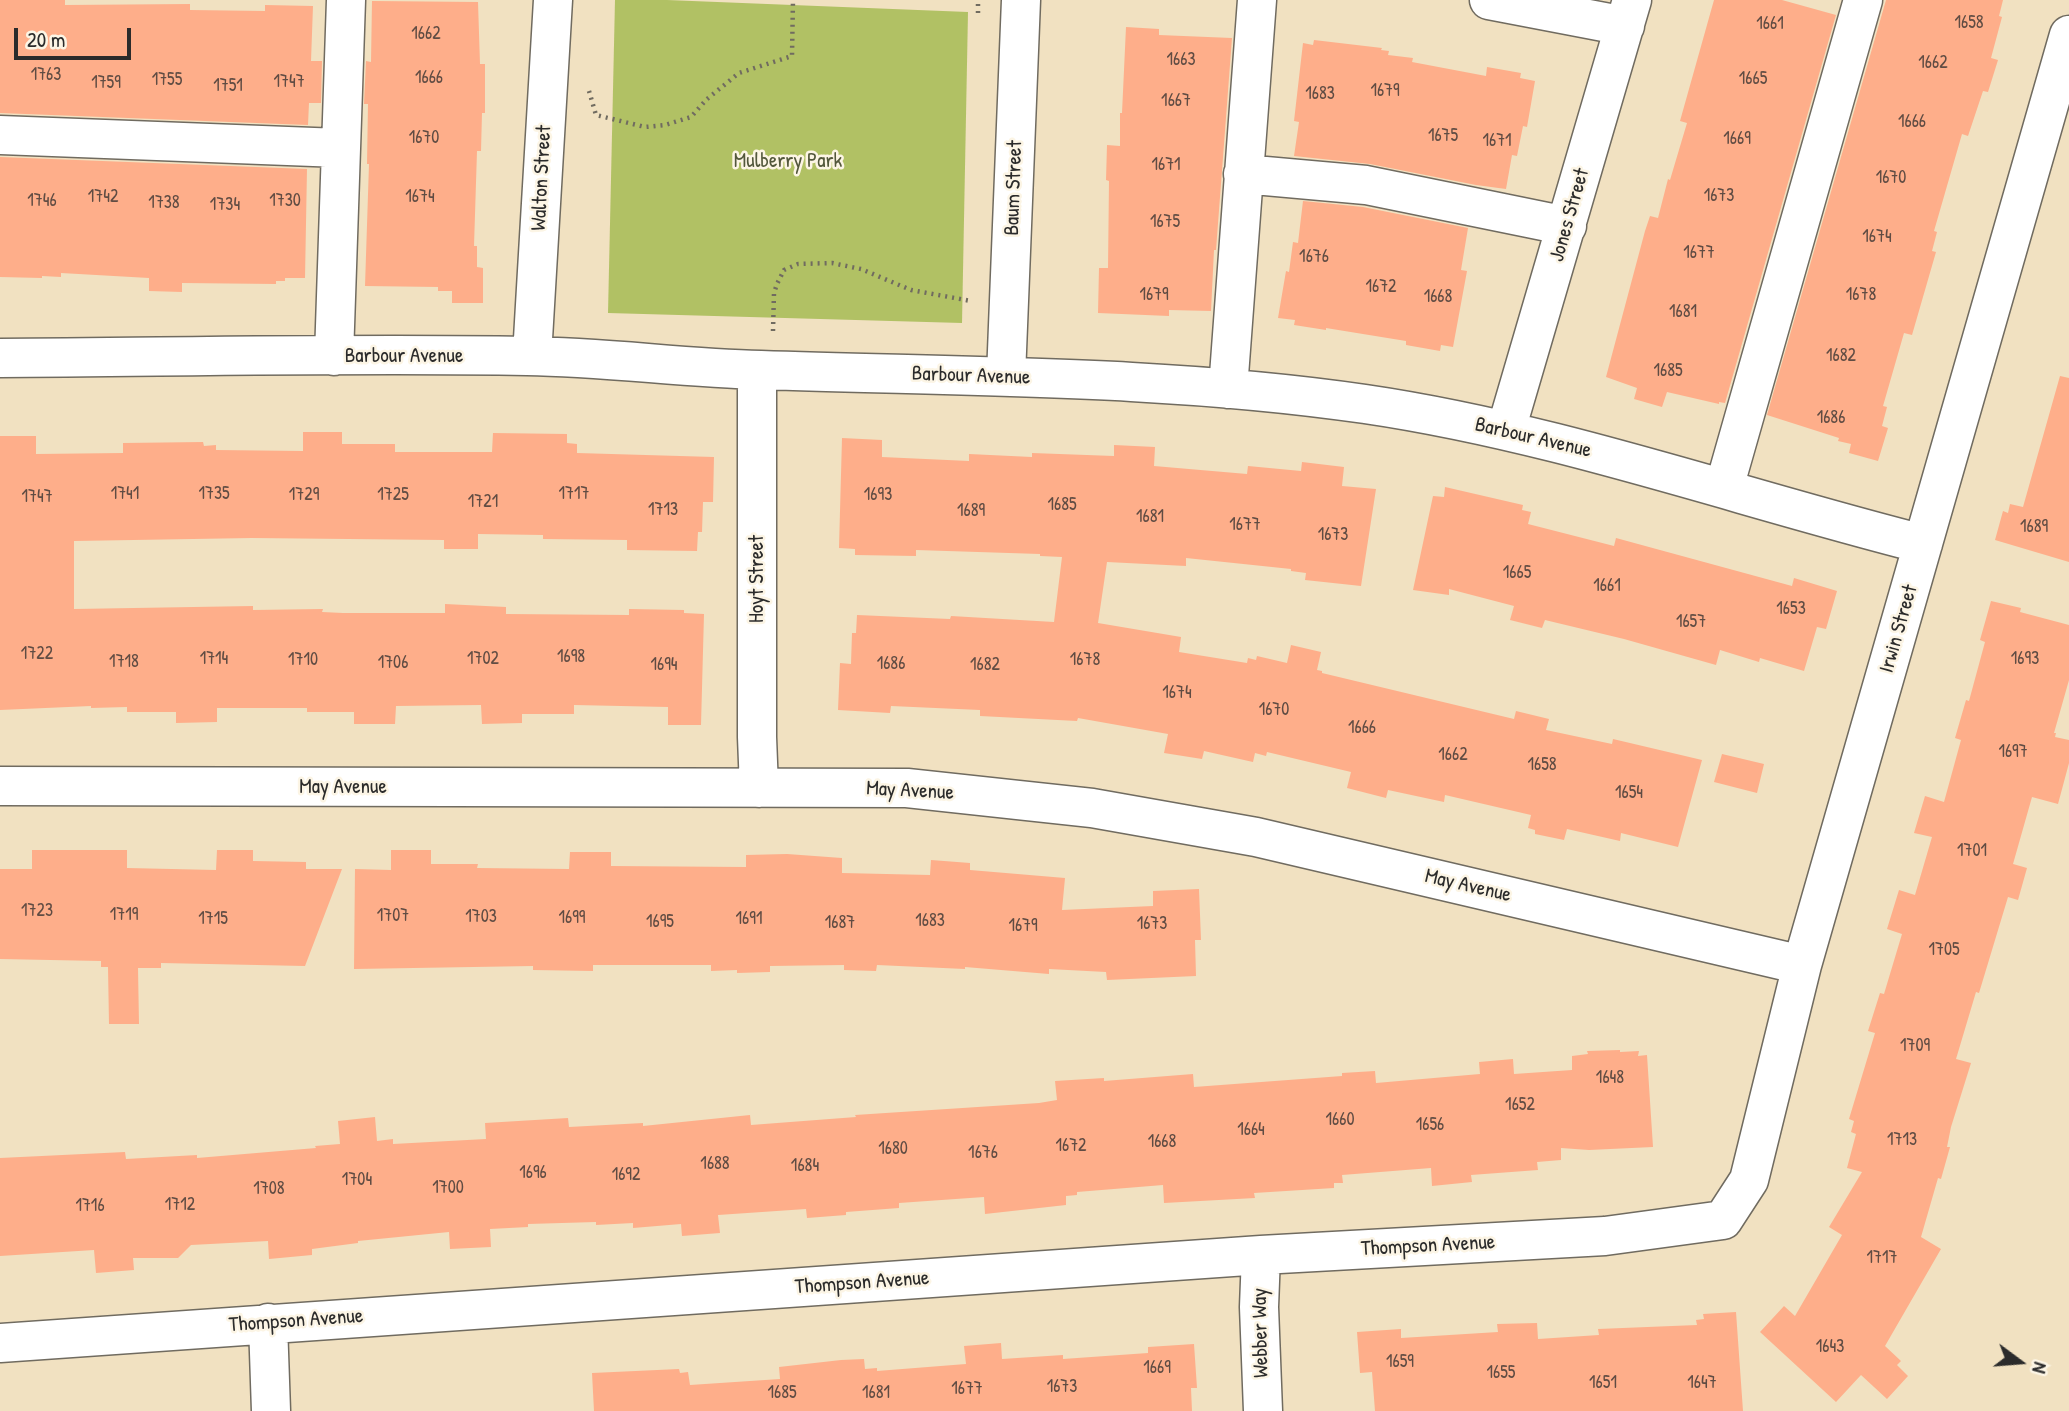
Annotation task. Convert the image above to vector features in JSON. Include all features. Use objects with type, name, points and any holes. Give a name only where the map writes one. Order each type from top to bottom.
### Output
[{"type":"street","points":[[334,356],[346,0]]},
{"type":"street","name":"Walton Street","points":[[532,356],[553,0]]},
{"type":"street","name":"Baum Street","points":[[1006,376],[1021,0]]},
{"type":"street","points":[[1228,389],[1257,0]]},
{"type":"street","points":[[1489,0],[1628,13]]},
{"type":"street","points":[[1724,488],[1863,0]]},
{"type":"street","name":"Jones Street","points":[[1506,430],[1628,13]]},
{"type":"street","name":"Irwin Street","points":[[1723,1220],[1749,1180],[1802,965],[2069,35]]},
{"type":"street","points":[[0,135],[340,148]]},
{"type":"street","points":[[1243,174],[1366,185],[1567,226]]},
{"type":"street","name":"Barbour Avenue","points":[[0,358],[532,356],[764,370],[1006,376],[1228,389],[1365,404],[1506,430],[1923,544]]},
{"type":"street","name":"Hoyt Street","points":[[760,788],[757,737],[764,370]]},
{"type":"street","name":"May Avenue","points":[[0,786],[907,789],[1092,808],[1256,837],[1802,965]]},
{"type":"street","name":"Thompson Avenue","points":[[0,1343],[1261,1255],[1605,1236],[1723,1220]]},
{"type":"street","name":"Webber Way","points":[[1261,1255],[1263,1411]]},
{"type":"street","points":[[268,1323],[271,1411]]},
{"type":"path","points":[[589,90],[596,115],[645,127],[665,125],[691,117],[706,99],[739,73],[792,56],[793,0]]},
{"type":"path","points":[[978,0],[978,14]]},
{"type":"path","points":[[764,370],[774,293],[785,270],[798,264],[832,263],[861,269],[911,290],[975,302]]},
{"type":"green space","name":"Mulberry Park","points":[[615,0],[968,12],[962,323],[608,313]]},
{"type":"building","points":[[0,0],[65,0],[65,5],[190,4],[190,10],[265,11],[265,5],[313,6],[311,61],[322,61],[321,103],[309,103],[308,125],[0,113]]},
{"type":"building","points":[[1714,0],[1782,0],[1836,15],[1725,403],[1719,404],[1667,392],[1662,407],[1634,399],[1637,388],[1606,377],[1645,231],[1650,216],[1658,218],[1687,123],[1680,121]]},
{"type":"building","points":[[1886,0],[2003,0],[1999,16],[2002,17],[1991,58],[1998,60],[1988,92],[1983,91],[1968,136],[1962,134],[1934,231],[1937,232],[1932,251],[1936,252],[1912,335],[1904,333],[1883,406],[1887,407],[1882,426],[1888,428],[1878,461],[1849,453],[1851,444],[1838,441],[1839,438],[1767,415]]},
{"type":"building","points":[[372,1],[478,2],[480,64],[485,64],[485,113],[482,113],[481,151],[477,151],[474,246],[477,246],[477,267],[483,268],[483,303],[452,303],[452,291],[438,291],[438,287],[365,286],[369,164],[368,104],[364,104],[366,61],[371,62]]},
{"type":"building","points":[[1126,27],[1159,29],[1159,35],[1232,38],[1211,311],[1169,310],[1169,316],[1098,313],[1099,268],[1108,268],[1107,145],[1120,146]]},
{"type":"building","points":[[1314,40],[1382,48],[1381,50],[1389,51],[1388,55],[1413,58],[1412,62],[1486,76],[1487,67],[1521,73],[1520,78],[1535,81],[1527,127],[1523,126],[1517,156],[1512,155],[1506,189],[1370,164],[1294,156],[1299,122],[1294,121],[1303,43],[1313,45]]},
{"type":"building","points":[[0,157],[307,169],[305,278],[285,278],[285,281],[276,281],[276,284],[182,283],[182,292],[149,291],[149,278],[61,273],[61,277],[0,277]]},
{"type":"building","points":[[1303,201],[1363,207],[1468,228],[1461,270],[1467,271],[1453,347],[1441,345],[1440,351],[1406,345],[1406,341],[1294,325],[1295,320],[1278,318],[1293,242],[1298,243]]},
{"type":"building","points":[[2060,376],[2069,378],[2069,562],[1995,540],[2003,511],[2008,513],[2010,504],[2023,507]]},
{"type":"building","points":[[303,432],[342,432],[342,444],[395,444],[395,452],[492,452],[493,433],[567,434],[567,443],[577,444],[577,453],[714,457],[713,502],[703,502],[702,532],[698,532],[697,551],[627,550],[627,540],[543,539],[543,535],[478,534],[478,549],[444,549],[444,540],[252,538],[74,541],[74,609],[253,606],[253,610],[445,613],[445,604],[506,607],[506,614],[629,615],[629,609],[684,610],[684,613],[704,614],[701,725],[668,725],[668,707],[574,705],[574,714],[522,714],[522,723],[482,724],[481,705],[396,706],[395,724],[354,724],[354,712],[307,712],[307,708],[217,708],[217,722],[176,723],[176,712],[127,712],[127,707],[0,710],[0,436],[36,436],[36,454],[123,453],[123,443],[203,442],[204,446],[216,445],[216,450],[303,451]]},
{"type":"building","points":[[842,438],[882,440],[882,457],[969,461],[969,454],[1032,457],[1032,453],[1114,456],[1114,445],[1155,447],[1154,466],[1247,474],[1248,466],[1301,471],[1302,462],[1344,467],[1342,486],[1376,489],[1361,586],[1305,580],[1306,573],[1291,569],[1186,558],[1186,566],[1107,562],[1098,623],[1181,637],[1179,652],[1247,663],[1248,658],[1256,660],[1257,656],[1287,663],[1291,645],[1321,652],[1317,670],[1322,673],[1514,719],[1516,711],[1549,719],[1546,730],[1612,744],[1613,739],[1702,760],[1678,847],[1621,833],[1620,841],[1567,829],[1564,840],[1535,834],[1535,830],[1528,828],[1531,815],[1445,795],[1444,802],[1388,790],[1386,798],[1347,788],[1351,772],[1267,752],[1266,756],[1255,753],[1253,762],[1204,751],[1202,759],[1164,753],[1168,734],[1078,718],[1077,721],[980,716],[980,710],[891,706],[890,713],[838,710],[840,663],[851,664],[852,633],[856,633],[857,615],[950,619],[951,616],[1054,622],[1062,557],[916,550],[916,556],[855,555],[855,549],[839,548]]},
{"type":"building","points":[[1445,487],[1523,505],[1522,510],[1531,512],[1528,524],[1614,546],[1616,538],[1792,586],[1794,578],[1837,591],[1826,629],[1817,627],[1804,671],[1760,658],[1759,662],[1720,650],[1716,665],[1545,620],[1542,628],[1510,620],[1514,606],[1449,589],[1449,595],[1413,590],[1433,496],[1444,497]]},
{"type":"building","points":[[1991,601],[2021,608],[2020,612],[2069,625],[2069,680],[2054,733],[2055,737],[2069,740],[2069,763],[2058,804],[2032,797],[2013,864],[2027,868],[2018,900],[2008,897],[1956,1059],[1971,1063],[1951,1127],[1947,1147],[1950,1147],[1941,1179],[1938,1178],[1921,1237],[1941,1249],[1885,1346],[1901,1361],[1897,1365],[1908,1376],[1887,1399],[1861,1375],[1836,1402],[1760,1332],[1784,1306],[1795,1316],[1842,1235],[1829,1227],[1862,1172],[1847,1168],[1856,1134],[1851,1132],[1854,1121],[1849,1119],[1875,1033],[1868,1031],[1880,993],[1884,994],[1902,934],[1887,929],[1899,890],[1915,895],[1932,837],[1914,833],[1925,796],[1944,802],[1961,740],[1955,738],[1966,700],[1969,701],[1985,642],[1980,640]]},
{"type":"building","points":[[1722,754],[1764,764],[1757,793],[1714,782]]},
{"type":"building","points":[[32,850],[127,850],[127,868],[216,870],[217,850],[253,850],[253,861],[306,862],[306,869],[342,869],[305,966],[161,963],[161,968],[138,968],[139,1024],[109,1024],[108,967],[101,967],[101,961],[0,959],[0,869],[32,869]]},
{"type":"building","points":[[391,850],[431,850],[431,864],[478,864],[477,868],[569,869],[570,852],[611,852],[611,866],[746,867],[746,855],[787,854],[842,858],[842,873],[930,875],[931,860],[970,863],[970,870],[1065,878],[1062,910],[1153,906],[1153,891],[1199,889],[1201,940],[1195,940],[1196,976],[1107,980],[1106,972],[1049,969],[1049,974],[965,967],[877,965],[876,971],[844,970],[844,965],[770,966],[770,972],[737,973],[737,970],[711,971],[711,965],[593,965],[593,971],[533,970],[533,966],[354,969],[355,869],[391,870]]},
{"type":"building","points":[[1587,1051],[1639,1051],[1638,1056],[1647,1055],[1653,1147],[1589,1150],[1561,1148],[1561,1160],[1537,1162],[1538,1170],[1471,1175],[1472,1182],[1432,1186],[1431,1168],[1342,1175],[1343,1183],[1334,1183],[1334,1188],[1254,1193],[1255,1198],[1164,1203],[1163,1185],[1077,1192],[1077,1195],[1066,1196],[1066,1205],[985,1214],[984,1197],[899,1203],[899,1208],[807,1218],[806,1209],[718,1215],[720,1233],[682,1236],[681,1224],[633,1228],[633,1223],[528,1224],[528,1227],[490,1229],[491,1247],[450,1249],[449,1232],[358,1241],[312,1249],[312,1255],[269,1259],[268,1241],[191,1245],[178,1258],[133,1258],[134,1270],[96,1273],[94,1250],[0,1256],[0,1158],[125,1152],[126,1159],[197,1155],[197,1158],[316,1148],[315,1146],[340,1144],[338,1121],[375,1117],[377,1141],[393,1139],[393,1144],[486,1139],[485,1123],[568,1118],[569,1127],[643,1123],[643,1126],[750,1115],[751,1125],[1039,1103],[1057,1100],[1055,1081],[1104,1078],[1104,1081],[1193,1074],[1194,1087],[1375,1071],[1376,1083],[1480,1074],[1479,1062],[1513,1059],[1514,1074],[1572,1070],[1572,1056],[1588,1054]]},
{"type":"building","points":[[1736,1312],[1743,1411],[1375,1411],[1372,1372],[1360,1373],[1357,1332],[1401,1329],[1401,1338],[1498,1332],[1497,1324],[1537,1323],[1538,1339],[1599,1335],[1598,1329],[1697,1325],[1696,1320],[1704,1319],[1703,1314]]},
{"type":"building","points":[[1001,1343],[1002,1359],[1063,1355],[1063,1359],[1148,1353],[1148,1347],[1194,1344],[1197,1388],[1191,1388],[1192,1411],[594,1411],[592,1373],[679,1369],[680,1373],[688,1372],[690,1385],[780,1379],[779,1367],[841,1360],[864,1359],[865,1369],[877,1368],[877,1371],[966,1364],[964,1346]]}]
